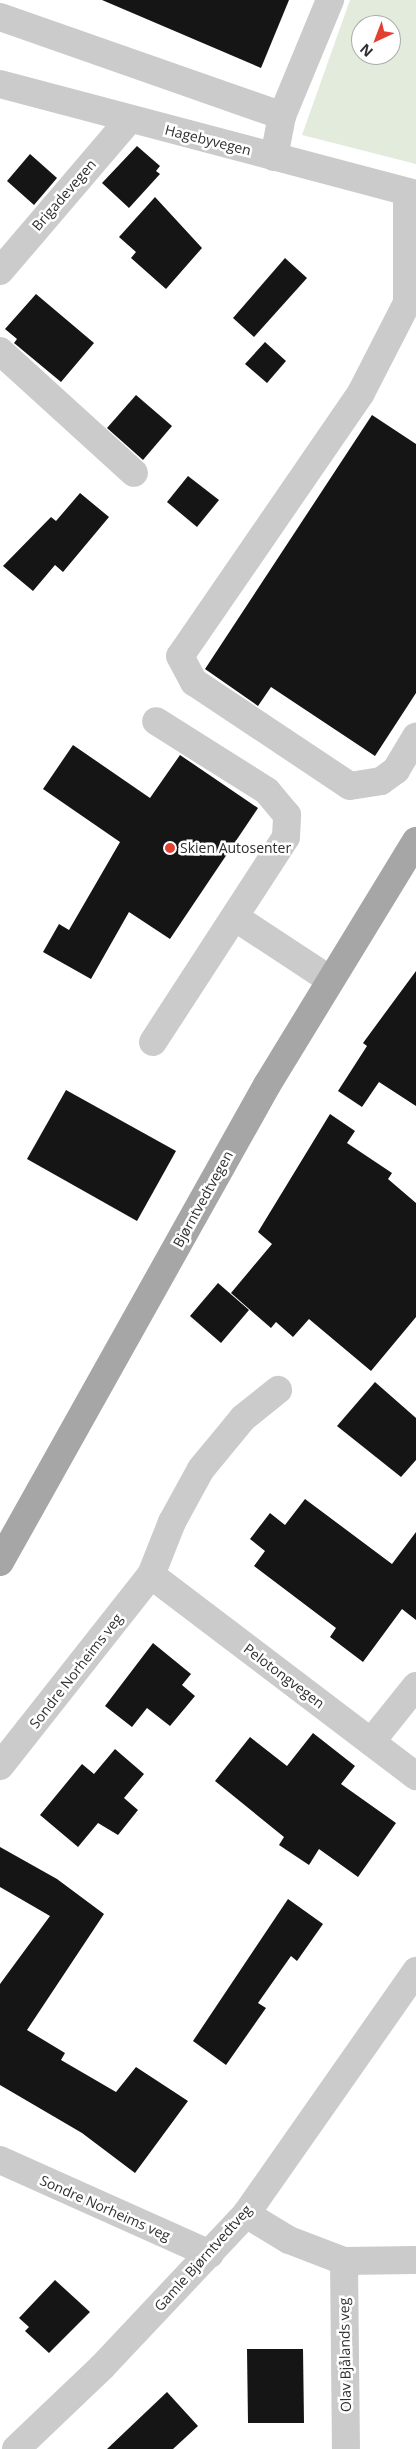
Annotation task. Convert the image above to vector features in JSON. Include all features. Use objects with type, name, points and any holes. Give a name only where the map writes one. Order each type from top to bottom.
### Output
[{"type":"main road","name":"Bjørntvedtvegen","points":[[0,1562],[329,979],[416,841]]},
{"type":"street","points":[[274,157],[282,116],[330,0]]},
{"type":"street","points":[[0,17],[282,116]]},
{"type":"street","name":"Hagebyvegen","points":[[0,84],[129,120],[411,193]]},
{"type":"street","name":"Brigadevegen","points":[[0,271],[129,120]]},
{"type":"street","points":[[411,193],[411,306],[361,393],[180,656],[194,682],[350,786],[367,786],[388,775],[416,737]]},
{"type":"street","points":[[0,351],[134,473]]},
{"type":"street","points":[[153,1042],[236,918],[286,837],[287,815],[267,791],[156,721]]},
{"type":"street","points":[[236,918],[329,979]]},
{"type":"street","name":"Sondre Norheims veg","points":[[0,1766],[151,1576],[172,1522],[201,1469],[243,1418],[278,1390]]},
{"type":"street","name":"Pelotongvegen","points":[[151,1576],[416,1776]]},
{"type":"street","points":[[372,1742],[416,1686]]},
{"type":"street","name":"Gamle Bjørntvedtveg","points":[[16,2449],[210,2254],[246,2214],[416,1971]]},
{"type":"street","name":"Sondre Norheims veg","points":[[0,2160],[210,2254]]},
{"type":"street","points":[[246,2214],[289,2240],[344,2261],[416,2260]]},
{"type":"street","name":"Olav Bjålands veg","points":[[344,2261],[346,2449]]},
{"type":"green space","points":[[350,0],[416,0],[416,164],[302,135]]},
{"type":"building","points":[[102,0],[289,0],[261,68]]},
{"type":"building","points":[[137,146],[160,166],[156,171],[160,174],[129,208],[102,183]]},
{"type":"building","points":[[30,154],[57,178],[34,205],[7,181]]},
{"type":"building","points":[[155,197],[202,248],[166,289],[131,258],[136,252],[119,237]]},
{"type":"building","points":[[285,258],[307,278],[254,337],[233,318]]},
{"type":"building","points":[[36,294],[94,343],[61,382],[14,343],[17,339],[5,329]]},
{"type":"building","points":[[265,342],[286,361],[267,383],[245,364]]},
{"type":"building","points":[[136,395],[172,426],[143,460],[107,428]]},
{"type":"building","points":[[372,415],[416,444],[416,693],[375,756],[271,687],[258,706],[205,669]]},
{"type":"building","points":[[188,476],[219,500],[197,527],[167,502]]},
{"type":"building","points":[[80,493],[109,517],[63,572],[55,565],[33,591],[3,566],[51,517],[56,521]]},
{"type":"building","points":[[73,745],[150,798],[180,755],[258,808],[170,939],[129,912],[91,979],[43,952],[59,924],[69,930],[120,842],[43,789]]},
{"type":"building","points":[[416,971],[416,1106],[379,1082],[362,1107],[338,1091],[367,1046],[363,1043]]},
{"type":"building","points":[[66,1090],[176,1151],[137,1221],[27,1159]]},
{"type":"building","points":[[330,1114],[355,1131],[347,1143],[392,1173],[388,1179],[416,1203],[416,1317],[371,1371],[309,1319],[293,1337],[276,1322],[271,1328],[231,1293],[272,1244],[258,1232]]},
{"type":"building","points":[[218,1283],[249,1310],[221,1343],[190,1316]]},
{"type":"building","points":[[375,1382],[416,1418],[416,1460],[401,1477],[337,1426]]},
{"type":"building","points":[[305,1499],[392,1564],[416,1532],[416,1620],[402,1609],[363,1662],[330,1637],[336,1628],[254,1566],[265,1551],[250,1539],[270,1513],[285,1525]]},
{"type":"building","points":[[153,1643],[191,1674],[182,1685],[195,1696],[170,1726],[147,1708],[132,1727],[105,1706]]},
{"type":"building","points":[[313,1733],[355,1766],[341,1784],[396,1823],[358,1877],[319,1849],[309,1865],[279,1845],[284,1837],[215,1781],[250,1737],[287,1766]]},
{"type":"building","points":[[115,1749],[144,1774],[124,1798],[138,1810],[118,1835],[98,1823],[78,1847],[40,1815],[82,1764],[94,1774]]},
{"type":"building","points":[[0,1847],[57,1879],[104,1914],[27,2030],[65,2053],[61,2060],[116,2092],[136,2067],[188,2101],[135,2173],[82,2133],[0,2085],[0,1984],[50,1916],[0,1887]]},
{"type":"building","points":[[288,1899],[323,1924],[297,1961],[291,1956],[258,2003],[266,2008],[226,2065],[193,2041]]},
{"type":"building","points":[[55,2280],[90,2312],[49,2353],[25,2331],[29,2327],[19,2318]]},
{"type":"building","points":[[247,2349],[303,2349],[304,2423],[248,2423]]},
{"type":"building","points":[[167,2392],[198,2426],[173,2449],[107,2449]]},
{"type":"place","name":"Skien Autosenter","points":[[170,848]]}]
